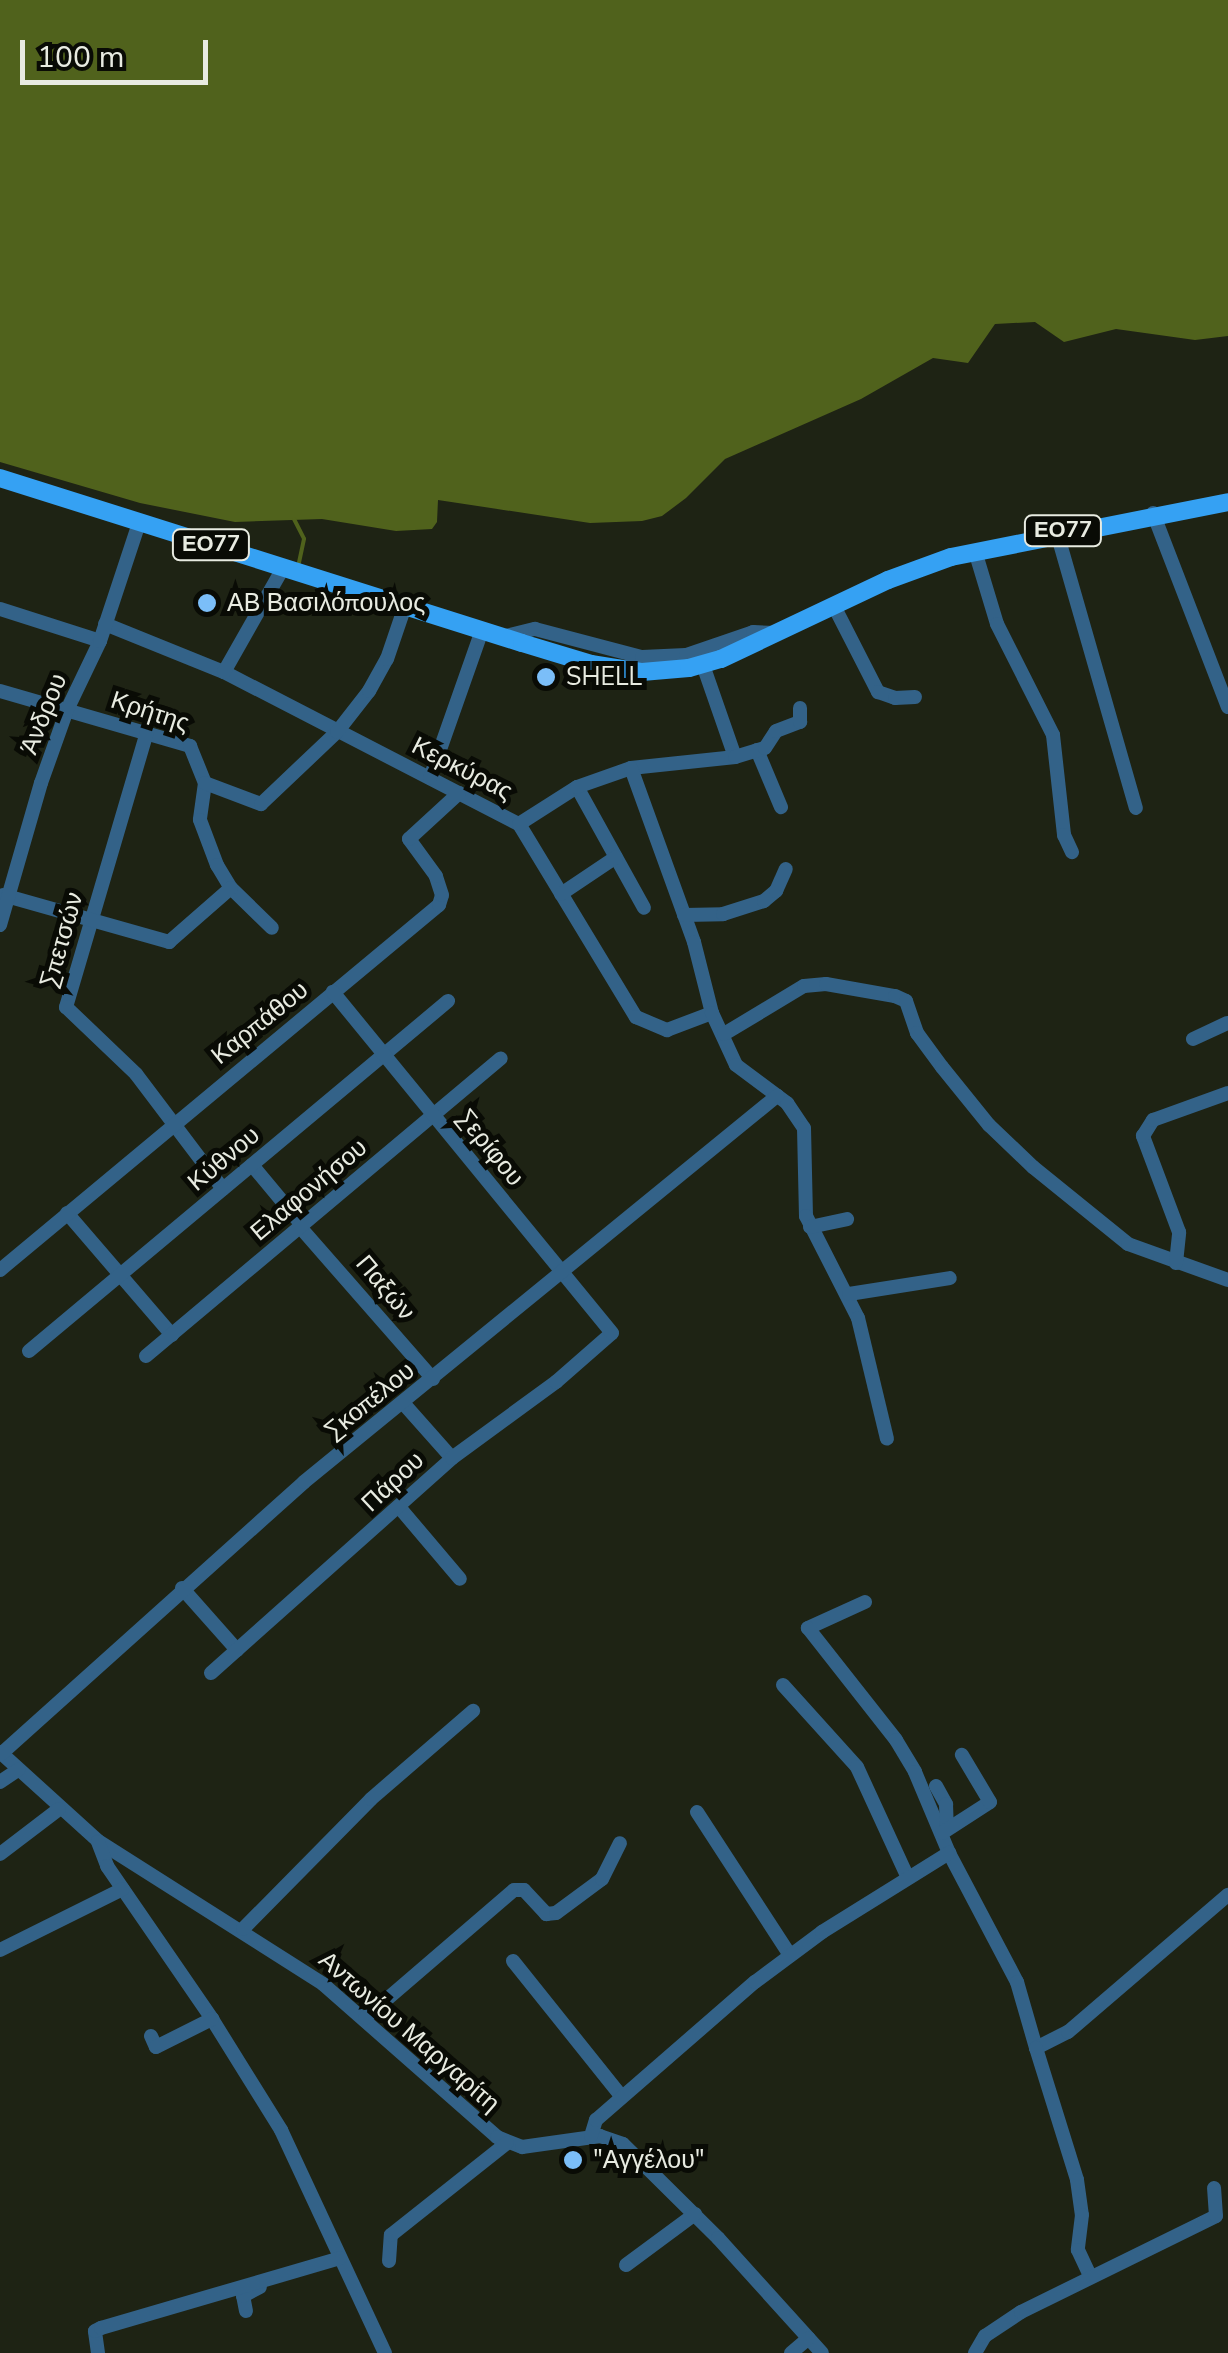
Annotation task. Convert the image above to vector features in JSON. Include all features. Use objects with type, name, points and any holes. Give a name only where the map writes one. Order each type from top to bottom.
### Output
[{"type":"main road","name":"ΕΟ77","points":[[0,478],[482,630],[619,670],[642,672],[703,665],[915,569],[974,551],[1152,513],[1228,502]]},
{"type":"street","points":[[1152,513],[1228,707]]},
{"type":"street","name":"Άνδρου","points":[[0,924],[4,895],[67,710],[100,641],[138,522]]},
{"type":"street","points":[[1057,533],[1136,808]]},
{"type":"street","points":[[974,551],[997,624],[1053,735],[1064,834],[1072,852]]},
{"type":"street","points":[[224,672],[283,568]]},
{"type":"street","points":[[272,928],[231,888],[200,820],[204,783],[262,804],[338,732],[387,659],[405,606]]},
{"type":"street","points":[[834,606],[878,692],[895,698],[915,696]]},
{"type":"street","points":[[0,609],[100,641]]},
{"type":"street","name":"Κερκύρας","points":[[106,624],[224,672],[520,824],[641,1022],[671,1030],[712,1014]]},
{"type":"street","points":[[502,636],[526,628],[614,653],[652,657],[700,651],[753,632],[779,633]]},
{"type":"street","points":[[430,778],[482,630]]},
{"type":"street","points":[[703,665],[735,757]]},
{"type":"street","name":"Κρήτης","points":[[0,690],[190,746],[204,783]]},
{"type":"street","points":[[520,824],[577,787],[631,768],[735,757],[765,748],[776,730],[800,722],[800,708]]},
{"type":"street","name":"Σπετσών","points":[[147,732],[66,1009],[136,1074],[172,1126]]},
{"type":"street","points":[[757,750],[781,807]]},
{"type":"street","points":[[631,768],[684,915],[712,1014],[736,1065],[777,1096],[804,1128],[810,1226],[849,1294],[885,1415],[887,1439]]},
{"type":"street","points":[[577,787],[644,908]]},
{"type":"street","name":"Καρπάθου","points":[[0,1270],[439,904],[442,895],[436,876],[410,846],[410,839],[459,793]]},
{"type":"street","points":[[561,894],[616,857]]},
{"type":"street","points":[[684,915],[723,914],[764,901],[776,891],[786,869]]},
{"type":"street","points":[[4,895],[169,942],[231,888]]},
{"type":"street","points":[[724,1034],[804,986],[826,984],[895,996],[906,1002],[917,1033],[989,1125],[1128,1244],[1228,1280]]},
{"type":"street","name":"Σερίφου","points":[[333,992],[612,1333]]},
{"type":"street","name":"Κύθνου","points":[[29,1350],[448,1002]]},
{"type":"street","points":[[1193,1039],[1226,1029]]},
{"type":"street","name":"Ελαφονήσου","points":[[146,1356],[501,1058]]},
{"type":"street","points":[[1176,1264],[1179,1232],[1143,1136],[1152,1120],[1228,1093]]},
{"type":"street","name":"Σκοπέλου","points":[[1,1753],[304,1482],[777,1096]]},
{"type":"street","points":[[172,1126],[223,1189]]},
{"type":"street","name":"Παξών","points":[[252,1165],[433,1380]]},
{"type":"street","points":[[68,1214],[172,1335]]},
{"type":"street","points":[[810,1226],[847,1219]]},
{"type":"street","points":[[849,1294],[950,1278]]},
{"type":"street","name":"Πάρου","points":[[211,1674],[452,1458],[556,1382],[612,1333]]},
{"type":"street","points":[[404,1404],[452,1458]]},
{"type":"street","points":[[399,1507],[460,1579]]},
{"type":"street","points":[[182,1588],[237,1650]]},
{"type":"street","points":[[865,1602],[808,1628],[896,1740],[944,1831]]},
{"type":"street","points":[[783,1684],[857,1768],[908,1878]]},
{"type":"street","points":[[243,1929],[370,1799],[473,1711]]},
{"type":"street","name":"Αντωνίου Μαργαρίτη","points":[[1,1753],[98,1841],[243,1929],[365,2018],[484,2128],[507,2143],[531,2147],[591,2136]]},
{"type":"street","points":[[944,1831],[990,1802],[962,1755]]},
{"type":"street","points":[[0,1782],[18,1770]]},
{"type":"street","points":[[936,1786],[946,1804],[944,1831],[948,1852],[1005,1955],[1036,2048],[1077,2180],[1082,2215],[1078,2250],[1090,2276]]},
{"type":"street","points":[[0,1854],[60,1808]]},
{"type":"street","points":[[696,1812],[790,1955]]},
{"type":"street","points":[[98,1841],[122,1889],[212,2019],[281,2130],[385,2353]]},
{"type":"street","points":[[365,2018],[514,1890],[524,1890],[546,1914],[556,1914],[602,1879],[620,1843]]},
{"type":"street","points":[[822,2353],[695,2214],[623,2144],[591,2136],[596,2120],[790,1955],[948,1852]]},
{"type":"street","points":[[0,1950],[122,1889]]},
{"type":"street","points":[[1036,2048],[1068,2032],[1228,1895]]},
{"type":"street","points":[[513,1962],[622,2097]]},
{"type":"street","points":[[151,2036],[156,2047],[212,2019]]},
{"type":"street","points":[[390,2261],[391,2235],[507,2143]]},
{"type":"street","points":[[975,2353],[996,2327],[1090,2276],[1216,2216],[1219,2210],[1214,2188]]},
{"type":"street","points":[[626,2265],[695,2214]]},
{"type":"street","points":[[246,2311],[244,2296],[252,2290],[341,2261]]},
{"type":"street","points":[[98,2353],[95,2331],[101,2328],[341,2261]]},
{"type":"street","points":[[791,2353],[809,2338]]},
{"type":"shaded area","points":[[0,0],[1228,0],[1228,336],[1195,340],[1116,329],[1064,342],[1035,322],[995,324],[968,363],[933,358],[861,399],[725,459],[662,516],[642,521],[590,523],[438,500],[437,522],[432,529],[396,531],[322,519],[235,522],[140,503],[0,462]]},
{"type":"waterway","points":[[294,519],[304,539],[299,562]]},
{"type":"place","name":"ΑΒ Βασιλόπουλος","points":[[207,603]]},
{"type":"place","name":"SHELL","points":[[546,677]]},
{"type":"place","name":"\"Αγγέλου\"","points":[[573,2160]]}]
